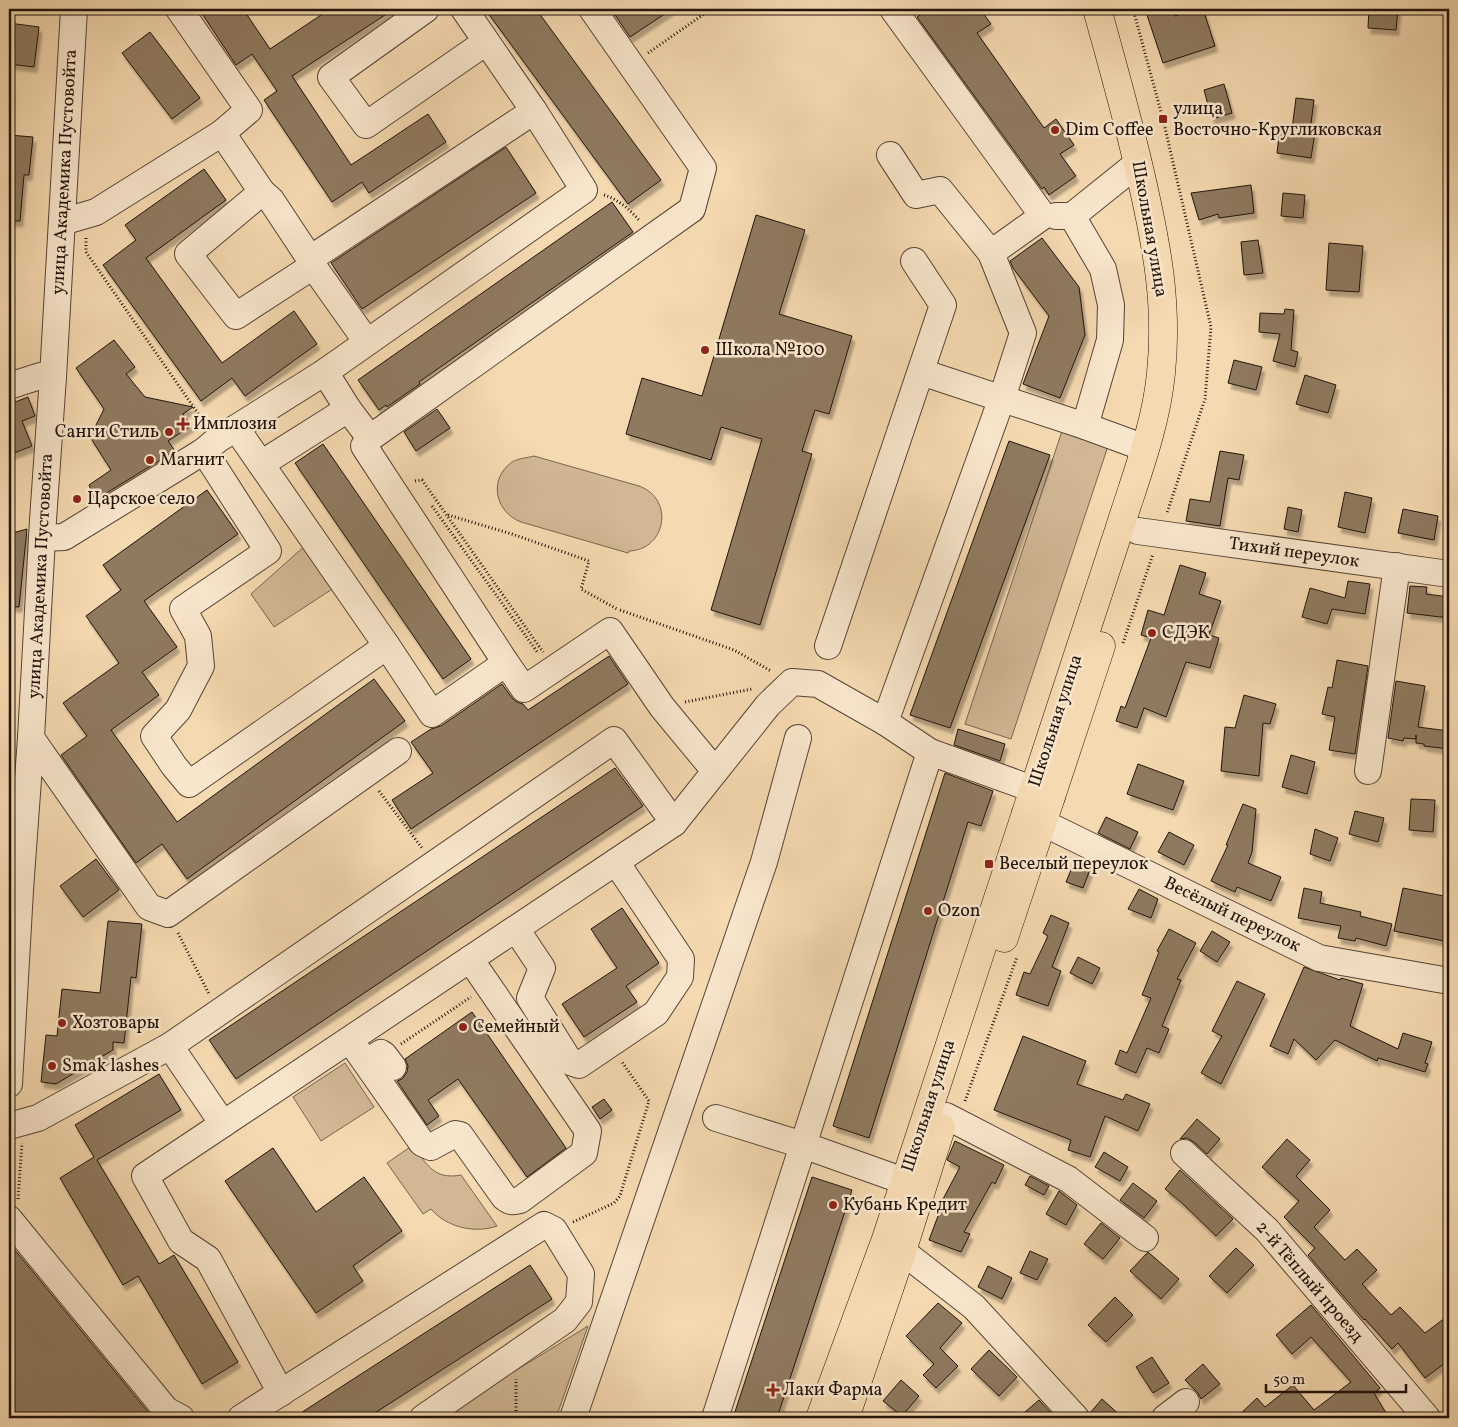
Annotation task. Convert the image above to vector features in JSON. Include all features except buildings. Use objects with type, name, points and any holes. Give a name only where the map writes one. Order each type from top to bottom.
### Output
[{"type":"main road","name":"Школьная улица","points":[[1043,793],[1145,448],[1154,414],[1161,374],[1162,280],[1138,163],[1097,9]]},
{"type":"main road","name":"Школьная улица","points":[[820,1418],[886,1239],[904,1181],[1138,531],[1174,399],[1181,316],[1179,279],[1165,203],[1147,124],[1115,9]]},
{"type":"main road","name":"Школьная улица","points":[[845,1418],[902,1251],[952,1119],[1034,818]]},
{"type":"street","name":"улица Академика Пустовойта","points":[[9,1084],[14,889],[31,738],[53,377],[71,220],[74,9]]},
{"type":"street","points":[[71,220],[96,212],[222,133],[249,110],[179,9]]},
{"type":"street","points":[[426,9],[330,78],[366,125],[486,42]]},
{"type":"street","points":[[42,538],[64,537],[325,372],[584,190],[534,111],[464,9]]},
{"type":"street","points":[[592,9],[702,168],[692,209],[370,438],[364,446],[524,689],[610,630],[662,707],[715,771]]},
{"type":"street","points":[[893,9],[1043,216]]},
{"type":"street","points":[[262,192],[188,254],[236,316],[311,262],[534,111]]},
{"type":"street","points":[[222,133],[262,192],[271,200],[311,262],[367,342]]},
{"type":"street","points":[[885,722],[1002,398],[1023,333],[991,253],[940,190],[916,195],[890,155]]},
{"type":"street","points":[[991,253],[1043,216],[1072,216],[1138,163]]},
{"type":"street","points":[[1072,216],[1103,269],[1111,305],[1110,340],[1085,426]]},
{"type":"street","points":[[828,646],[943,305],[914,261]]},
{"type":"street","points":[[325,372],[348,409],[370,438]]},
{"type":"street","points":[[921,372],[1085,426],[1145,448]]},
{"type":"street","points":[[9,386],[40,376],[53,377]]},
{"type":"street","points":[[261,464],[348,409]]},
{"type":"street","points":[[219,439],[261,464],[432,714],[506,663]]},
{"type":"street","points":[[219,439],[268,551],[183,609],[198,636],[201,666],[178,710],[154,736],[174,766],[189,784],[387,646]]},
{"type":"street","name":"Тихий переулок","points":[[1138,531],[1449,574]]},
{"type":"street","points":[[1368,771],[1397,566]]},
{"type":"street","points":[[281,1393],[208,1259],[181,1241],[145,1176],[674,823],[768,705],[792,682],[818,684],[885,722],[930,752],[1043,793]]},
{"type":"street","points":[[31,738],[149,906],[168,914],[398,752]]},
{"type":"street","points":[[573,1418],[764,862],[798,738]]},
{"type":"street","points":[[9,1126],[38,1118],[170,1046],[614,740],[674,823]]},
{"type":"street","points":[[715,1418],[930,752]]},
{"type":"street","name":"Весёлый переулок","points":[[1034,818],[1319,958],[1449,981]]},
{"type":"street","points":[[516,929],[542,968],[530,998],[570,1062],[579,1065],[656,1013],[680,977],[680,959],[616,862]]},
{"type":"street","points":[[350,1040],[381,1062],[422,1143],[431,1148],[455,1134],[460,1136],[508,1201],[520,1200],[584,1153],[589,1136],[586,1125],[470,959]]},
{"type":"street","points":[[170,1046],[223,1124]]},
{"type":"street","points":[[716,1118],[803,1145],[904,1181]]},
{"type":"street","points":[[952,1119],[1068,1179],[1145,1238]]},
{"type":"street","name":"2-й Тёплый проезд","points":[[1184,1153],[1267,1230],[1427,1418]]},
{"type":"street","points":[[9,1219],[166,1410],[178,1417]]},
{"type":"street","points":[[241,1418],[544,1225],[554,1230],[582,1274],[579,1302],[565,1320],[423,1418]]},
{"type":"street","points":[[902,1251],[974,1307],[1076,1418]]},
{"type":"street","points":[[1165,1418],[1186,1402]]},
{"type":"path","points":[[634,68],[642,57],[711,9]]},
{"type":"path","points":[[584,190],[610,197],[630,211],[654,236]]},
{"type":"path","points":[[71,220],[78,231],[86,236],[86,252],[219,439]]},
{"type":"path","points":[[410,474],[420,489]]},
{"type":"path","points":[[415,482],[422,480],[546,656]]},
{"type":"path","points":[[430,503],[542,659]]},
{"type":"path","points":[[447,515],[512,534],[589,561],[581,589],[617,609],[734,650],[792,682]]},
{"type":"path","points":[[609,614],[617,609]]},
{"type":"path","points":[[679,703],[754,689]]},
{"type":"path","points":[[367,773],[434,865]]},
{"type":"path","points":[[168,914],[209,993],[216,1015]]},
{"type":"path","points":[[952,1119],[1018,954]]},
{"type":"path","points":[[381,1062],[474,996]]},
{"type":"path","points":[[554,1230],[614,1203],[620,1196],[650,1101],[609,1044]]},
{"type":"path","points":[[516,1418],[517,1353]]},
{"type":"shaded area","points":[[1063,428],[1109,443],[1011,739],[965,724]]},
{"type":"shaded area","points":[[534,456],[639,486],[650,492],[658,502],[661,512],[661,523],[658,533],[651,542],[642,548],[629,551],[628,553],[521,522],[512,517],[500,503],[497,486],[500,477],[504,469],[512,462]]},
{"type":"shaded area","points":[[308,543],[337,586],[274,627],[251,594]]},
{"type":"shaded area","points":[[345,1063],[374,1107],[321,1141],[293,1097]]},
{"type":"shaded area","points":[[413,1145],[427,1165],[438,1173],[452,1176],[461,1175],[497,1226],[470,1229],[445,1220],[431,1209],[423,1214],[387,1163]]},
{"type":"shaded area","points":[[588,1326],[556,1418],[439,1418]]},
{"type":"place","name":"улица Восточно-Кругликовская","points":[[1163,119]]},
{"type":"place","name":"Dim Coffee","points":[[1055,130]]},
{"type":"place","name":"Школа №100","points":[[705,350]]},
{"type":"place","name":"Имплозия","points":[[183,424]]},
{"type":"place","name":"Санги Стиль","points":[[169,432]]},
{"type":"place","name":"Магнит","points":[[150,460]]},
{"type":"place","name":"Царское село","points":[[77,499]]},
{"type":"place","name":"СДЭК","points":[[1152,633]]},
{"type":"place","name":"Веселый переулок","points":[[989,864]]},
{"type":"place","name":"Ozon","points":[[928,911]]},
{"type":"place","name":"Хозтовары","points":[[62,1023]]},
{"type":"place","name":"Семейный","points":[[463,1027]]},
{"type":"place","name":"Smak lashes","points":[[52,1066]]},
{"type":"place","name":"Кубань Кредит","points":[[833,1205]]},
{"type":"place","name":"Лаки Фарма","points":[[773,1390]]}]
